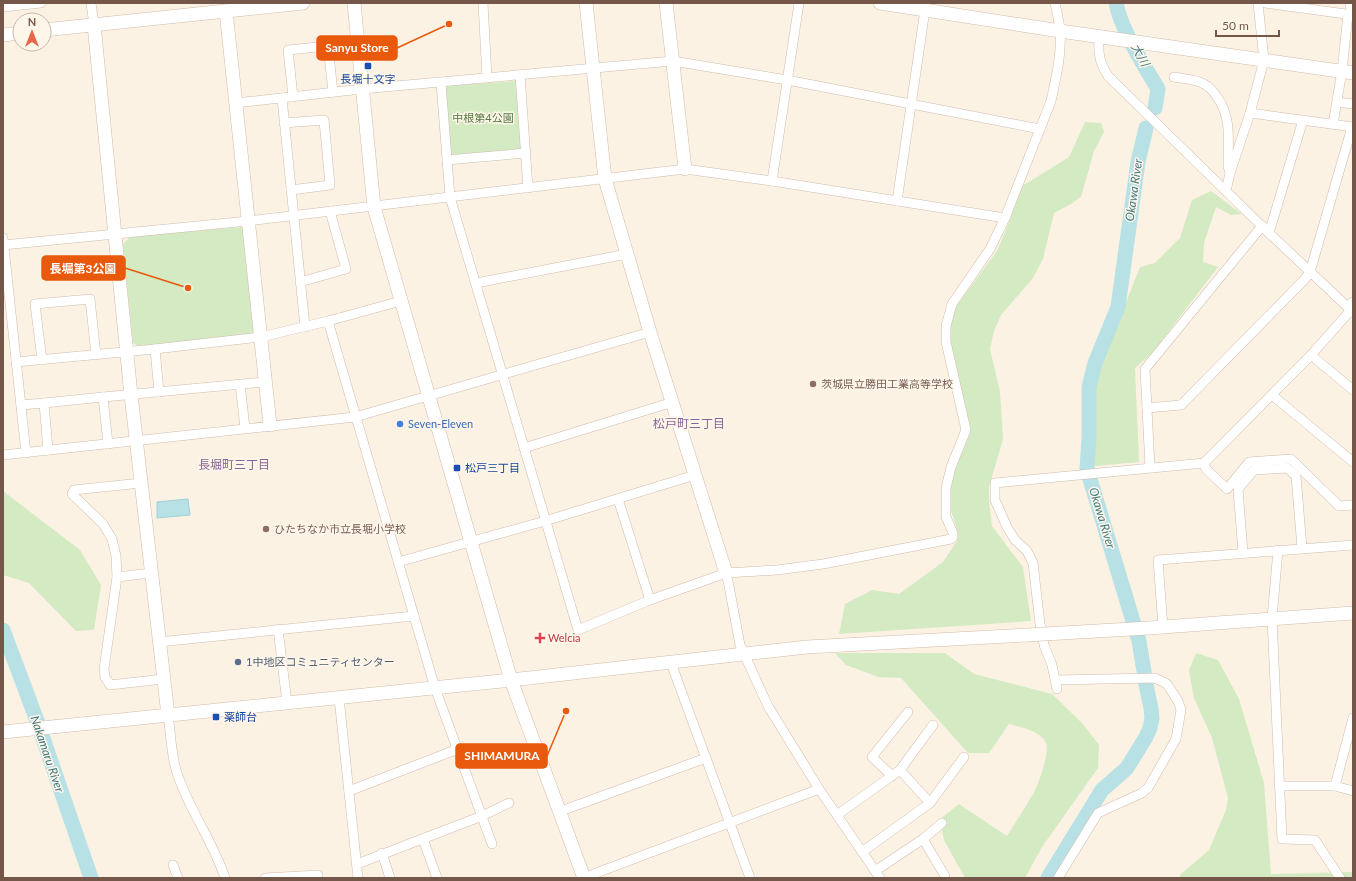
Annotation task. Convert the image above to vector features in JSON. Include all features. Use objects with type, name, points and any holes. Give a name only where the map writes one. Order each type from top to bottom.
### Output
[{"type":"street","points":[[3,7],[41,3]]},
{"type":"street","points":[[91,3],[131,395],[168,715],[177,773],[189,803],[215,852],[225,878]]},
{"type":"street","points":[[52,29],[226,7],[303,3]]},
{"type":"street","points":[[354,3],[374,207],[512,680],[584,878],[819,789]]},
{"type":"street","points":[[483,3],[487,78]]},
{"type":"street","points":[[586,3],[605,179],[650,332],[726,573],[740,645],[744,655],[768,706],[819,789],[878,874],[942,823]]},
{"type":"street","points":[[666,3],[685,169]]},
{"type":"street","points":[[772,181],[799,3]]},
{"type":"street","points":[[880,3],[1060,31],[1347,72]]},
{"type":"street","points":[[441,82],[450,197],[578,630],[650,600],[726,573],[777,570],[823,564],[951,539],[953,537],[953,533],[946,517],[946,488],[951,466],[966,430],[946,342],[946,326],[952,304],[990,249],[1005,218],[1051,101],[1060,48],[1060,31],[1055,3]]},
{"type":"street","points":[[1226,192],[1230,173],[1250,113],[1264,60],[1258,3]]},
{"type":"street","points":[[1265,3],[1302,6],[1351,15]]},
{"type":"street","points":[[1333,124],[1337,102],[1347,72],[1351,15],[1350,3]]},
{"type":"street","points":[[226,7],[270,425]]},
{"type":"street","points":[[897,201],[925,10]]},
{"type":"street","points":[[1058,878],[1098,813],[1142,793],[1148,788],[1176,739],[1181,710],[1178,701],[1167,684],[1155,678],[1056,685],[1052,665],[1044,645],[1040,624],[1033,563],[1027,551],[1016,540],[1007,527],[995,500],[995,483],[1204,463],[1311,355],[1352,309],[1310,272],[1226,192],[1108,76],[1102,67],[1099,58],[1099,36]]},
{"type":"street","points":[[293,97],[288,50],[328,46],[333,92]]},
{"type":"street","points":[[236,103],[362,89],[672,61],[787,80],[1040,129]]},
{"type":"street","points":[[520,75],[528,188]]},
{"type":"street","points":[[1174,77],[1196,81],[1206,85],[1214,92],[1221,102],[1228,123],[1228,166],[1230,173]]},
{"type":"street","points":[[282,98],[305,327]]},
{"type":"street","points":[[1337,102],[1353,104]]},
{"type":"street","points":[[1147,408],[1181,405],[1310,272],[1352,127],[1250,113]]},
{"type":"street","points":[[284,123],[324,120],[330,185],[291,190]]},
{"type":"street","points":[[1150,467],[1145,368],[1266,230],[1303,120]]},
{"type":"street","points":[[447,160],[526,153]]},
{"type":"street","points":[[26,453],[3,243],[248,221],[685,169],[772,181],[1005,218]]},
{"type":"street","points":[[300,282],[346,269],[330,211]]},
{"type":"street","points":[[476,283],[627,254]]},
{"type":"street","points":[[42,360],[35,304],[90,299],[96,355]]},
{"type":"street","points":[[16,362],[127,352],[260,337],[305,327],[401,301]]},
{"type":"street","points":[[328,321],[435,688],[492,844]]},
{"type":"street","points":[[3,455],[270,425],[356,417],[650,332]]},
{"type":"street","points":[[154,349],[159,392]]},
{"type":"street","points":[[1311,355],[1353,390]]},
{"type":"street","points":[[21,405],[265,382]]},
{"type":"street","points":[[240,384],[245,428]]},
{"type":"street","points":[[1272,395],[1353,462]]},
{"type":"street","points":[[103,397],[108,444]]},
{"type":"street","points":[[524,448],[672,402]]},
{"type":"street","points":[[44,403],[48,450]]},
{"type":"street","points":[[1204,463],[1206,469],[1227,489],[1249,462],[1291,459],[1338,506],[1353,505]]},
{"type":"street","points":[[1243,553],[1238,489],[1254,470],[1287,468],[1296,476],[1302,548]]},
{"type":"street","points":[[398,562],[546,521],[695,475]]},
{"type":"street","points":[[141,483],[74,490],[72,494],[103,524],[112,539],[116,556],[117,577],[104,677],[110,686],[163,679]]},
{"type":"street","points":[[618,499],[650,600]]},
{"type":"street","points":[[1163,627],[1158,560],[1353,545]]},
{"type":"street","points":[[1278,550],[1272,618],[1282,839],[1315,840],[1340,878]]},
{"type":"street","points":[[117,577],[151,573]]},
{"type":"street","points":[[3,732],[512,680],[807,647],[1149,628],[1353,613]]},
{"type":"street","points":[[159,642],[414,616]]},
{"type":"street","points":[[278,629],[287,703]]},
{"type":"street","points":[[671,663],[750,878]]},
{"type":"street","points":[[339,698],[358,878]]},
{"type":"street","points":[[892,776],[872,757],[908,712]]},
{"type":"street","points":[[1335,786],[1353,718]]},
{"type":"street","points":[[837,815],[900,770],[933,725]]},
{"type":"street","points":[[349,791],[458,749]]},
{"type":"street","points":[[862,852],[930,803],[964,757]]},
{"type":"street","points":[[560,811],[706,758]]},
{"type":"street","points":[[900,770],[930,803]]},
{"type":"street","points":[[1280,786],[1335,786],[1353,792]]},
{"type":"street","points":[[357,864],[382,853],[482,816],[509,803]]},
{"type":"street","points":[[423,839],[437,878]]},
{"type":"street","points":[[923,839],[945,876]]},
{"type":"street","points":[[382,853],[390,878]]},
{"type":"street","points":[[174,865],[178,878]]},
{"type":"street","points":[[265,878],[318,875],[318,878]]},
{"type":"green space","name":"中根第4公園","points":[[516,81],[521,150],[450,155],[445,86]]},
{"type":"green space","points":[[1085,122],[1101,123],[1104,132],[1094,151],[1081,197],[1054,213],[1043,259],[1033,278],[1001,315],[994,331],[990,349],[1000,392],[1003,439],[989,487],[992,526],[1023,567],[1031,621],[839,634],[845,604],[872,590],[899,594],[943,562],[957,541],[958,532],[950,508],[951,487],[956,468],[971,431],[950,341],[951,325],[955,308],[997,251],[1010,220],[1019,188],[1069,157]]},
{"type":"green space","points":[[1211,191],[1242,214],[1231,215],[1216,207],[1204,243],[1203,262],[1218,267],[1152,353],[1135,368],[1139,462],[1095,466],[1093,389],[1140,267],[1155,263],[1180,238],[1192,200]]},
{"type":"green space","points":[[243,227],[254,331],[250,335],[138,346],[133,343],[123,244],[131,236]]},
{"type":"green space","points":[[3,491],[80,550],[101,585],[94,630],[76,631],[29,583],[3,575]]},
{"type":"green space","points":[[835,653],[945,653],[974,674],[1052,694],[1083,724],[1099,745],[1098,768],[1042,847],[1025,878],[965,878],[944,840],[940,819],[959,804],[1007,836],[1035,790],[1043,769],[1047,747],[1040,735],[1030,730],[1009,724],[989,753],[968,753],[901,678],[878,677],[846,665]]},
{"type":"green space","points":[[1196,653],[1218,660],[1239,699],[1264,783],[1271,874],[1353,872],[1353,878],[1180,878],[1180,875],[1209,850],[1226,810],[1228,798],[1212,738],[1194,698],[1189,670]]},
{"type":"water","points":[[188,499],[190,515],[157,518],[157,502]]},
{"type":"waterway","name":"大川","points":[[1116,3],[1128,36],[1158,89],[1155,108]]},
{"type":"waterway","name":"Okawa River","points":[[1048,878],[1102,790],[1127,768],[1146,737],[1152,718],[1139,641],[1087,469],[1089,438],[1089,387],[1095,363],[1118,307],[1138,162],[1146,128]]},
{"type":"waterway","name":"Nakamaru River","points":[[3,630],[36,718],[91,878]]},
{"type":"place","name":"Sanyu Store","points":[[449,24]]},
{"type":"place","name":"長堀十文字","points":[[368,66]]},
{"type":"place","name":"長堀第3公園","points":[[188,288]]},
{"type":"place","name":"茨城県立勝田工業高等学校","points":[[813,384]]},
{"type":"place","name":"Seven-Eleven","points":[[400,424]]},
{"type":"place","name":"松戸三丁目","points":[[457,468]]},
{"type":"place","name":"ひたちなか市立長堀小学校","points":[[266,529]]},
{"type":"place","name":"Welcia","points":[[540,638]]},
{"type":"place","name":"1中地区コミュニティセンター","points":[[238,662]]},
{"type":"place","name":"SHIMAMURA","points":[[566,711]]},
{"type":"place","name":"薬師台","points":[[216,717]]},
{"type":"district","name":"松戸町三丁目","points":[[689,424]]},
{"type":"district","name":"長堀町三丁目","points":[[234,465]]}]
